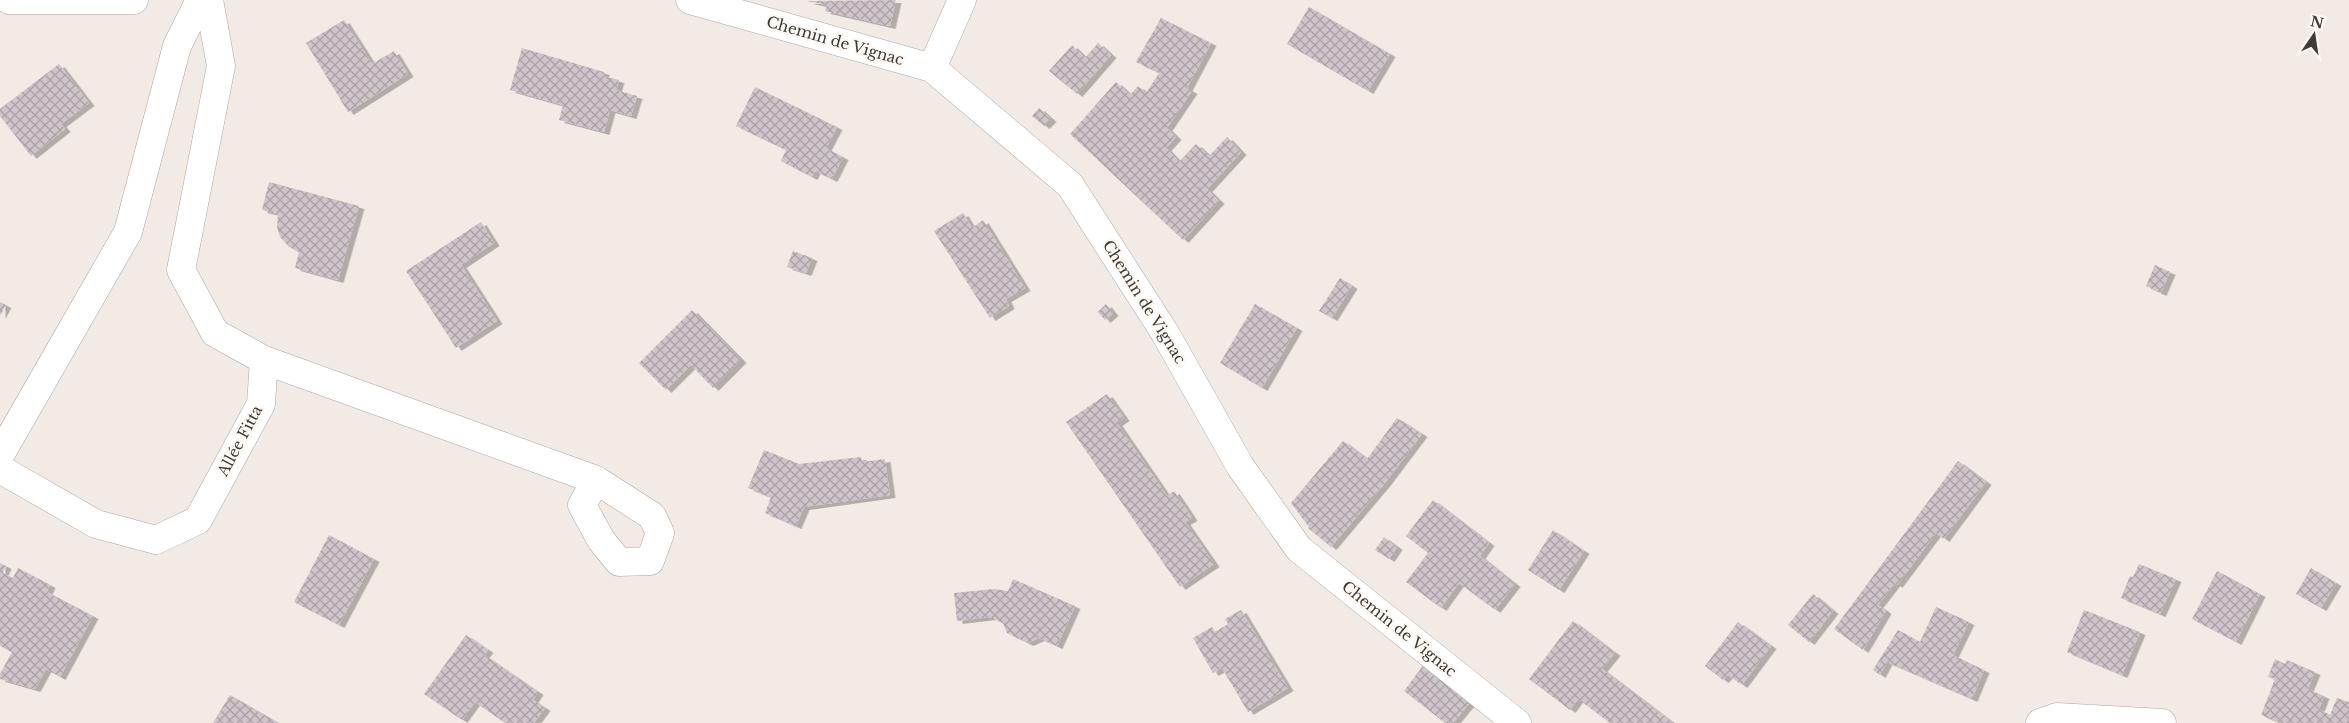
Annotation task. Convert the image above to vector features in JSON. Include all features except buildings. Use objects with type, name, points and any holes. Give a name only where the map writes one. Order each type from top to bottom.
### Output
[{"type":"street","points":[[8,0],[134,0]]},
{"type":"street","points":[[0,456],[128,232],[177,46],[200,0]]},
{"type":"street","points":[[209,0],[220,66],[181,270],[215,333],[264,360],[596,480]]},
{"type":"street","name":"Chemin de Vignac","points":[[690,0],[932,68],[1070,185],[1165,333],[1240,466],[1299,549],[1517,723]]},
{"type":"street","points":[[932,68],[962,0]]},
{"type":"street","name":"Allée Fitta","points":[[0,468],[96,524],[156,540],[198,520],[261,404],[264,360]]},
{"type":"street","points":[[2040,723],[2057,717],[2162,723]]}]
